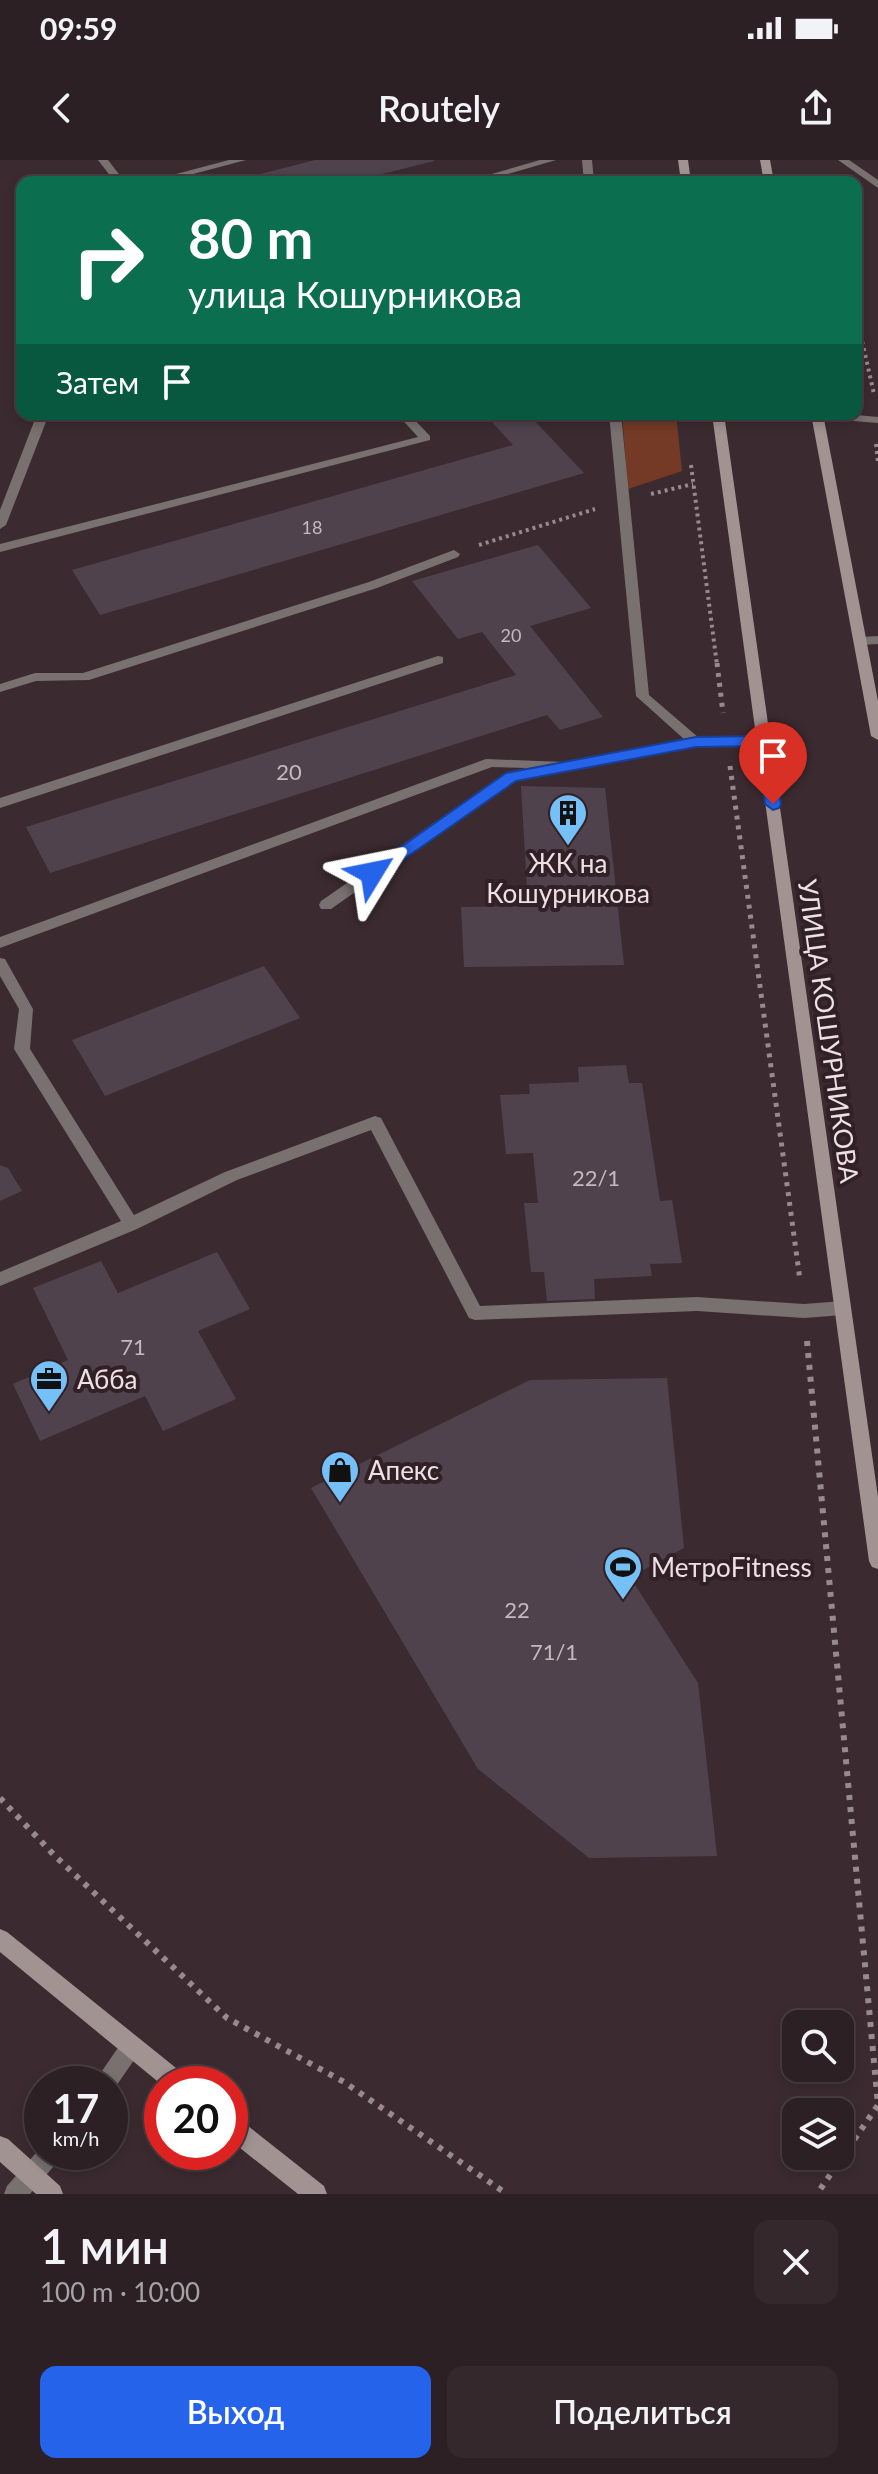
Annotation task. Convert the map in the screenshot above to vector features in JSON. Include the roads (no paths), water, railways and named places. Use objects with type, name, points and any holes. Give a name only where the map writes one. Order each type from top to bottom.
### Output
[{"type":"main road","name":"УЛИЦА КОШУРНИКОВА","points":[[719,420],[878,1561]]},
{"type":"main road","points":[[818,420],[878,736]]},
{"type":"main road","points":[[0,1939],[156,2066]]},
{"type":"main road","points":[[248,2140],[316,2194]]},
{"type":"main road","points":[[0,2147],[52,2194]]},
{"type":"lane","points":[[103,160],[115,176]]},
{"type":"lane","points":[[176,176],[241,160]]},
{"type":"lane","points":[[491,176],[551,160]]},
{"type":"lane","points":[[843,160],[878,185]]},
{"type":"lane","points":[[0,525],[41,420]]},
{"type":"lane","points":[[0,548],[426,438],[409,420]]},
{"type":"lane","points":[[616,420],[626,499],[643,696],[696,742]]},
{"type":"lane","points":[[0,688],[35,677],[84,677],[373,585],[454,554]]},
{"type":"lane","points":[[860,641],[878,640]]},
{"type":"lane","points":[[0,803],[438,660]]},
{"type":"lane","points":[[326,905],[511,776],[696,742],[764,741]]},
{"type":"lane","points":[[0,943],[491,762],[563,766]]},
{"type":"lane","points":[[0,963],[26,1009],[22,1049],[131,1224]]},
{"type":"lane","points":[[0,1279],[131,1224],[231,1176],[375,1122],[475,1313],[697,1304],[804,1311],[843,1308]]},
{"type":"lane","points":[[118,2066],[132,2047]]},
{"type":"lane","points":[[15,2194],[37,2170]]},
{"type":"place","name":"ЖК на Кошурникова","points":[[568,847]]},
{"type":"place","name":"Абба","points":[[49,1413]]},
{"type":"place","name":"Апекс","points":[[340,1504]]},
{"type":"place","name":"МетроFitness","points":[[623,1601]]}]
